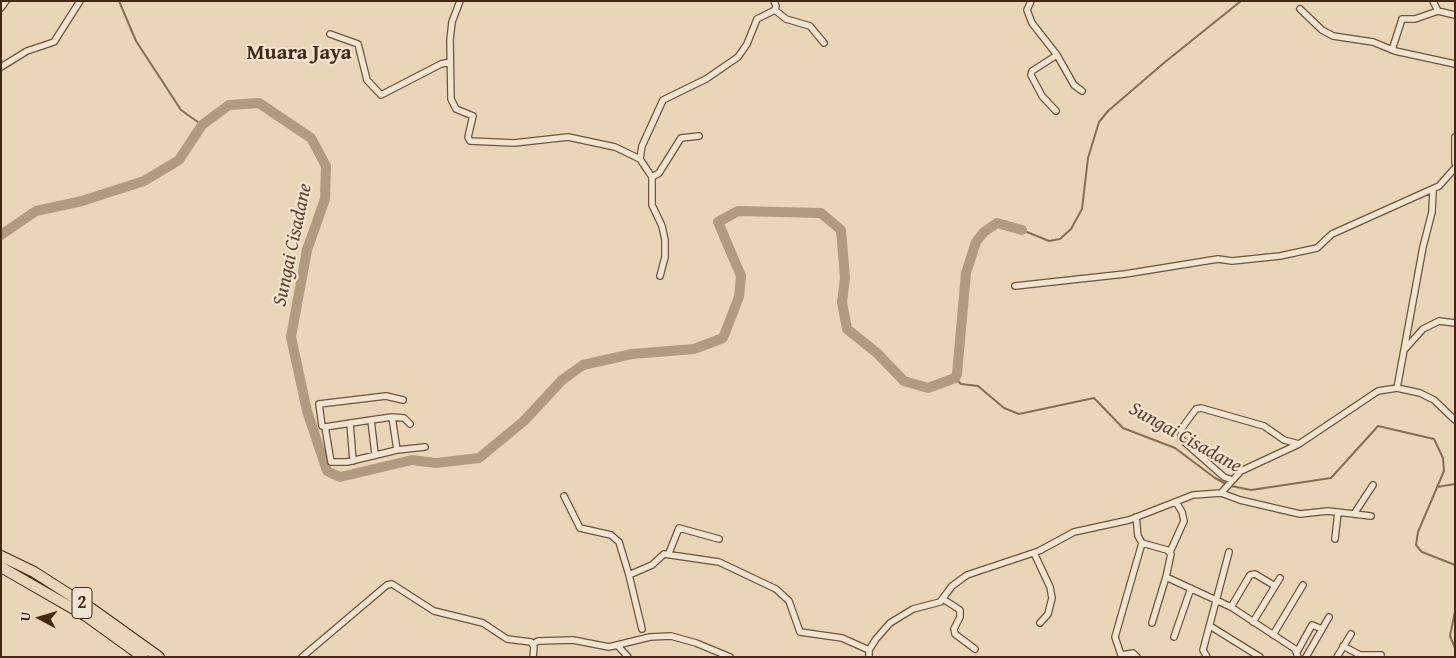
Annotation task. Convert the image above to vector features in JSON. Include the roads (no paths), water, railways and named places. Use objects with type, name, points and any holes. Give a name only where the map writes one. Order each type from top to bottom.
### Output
[{"type":"highway","name":"2","points":[[1,556],[34,572],[92,609],[159,657]]},
{"type":"highway","name":"2","points":[[1,567],[86,616],[143,657]]},
{"type":"street","points":[[1,8],[6,1]]},
{"type":"street","points":[[1,67],[31,50],[46,47],[54,42],[80,1]]},
{"type":"street","points":[[460,1],[451,28],[452,103],[456,109],[473,116],[468,137],[470,141],[514,143],[555,136],[568,137],[615,147],[640,158],[652,177],[652,205],[662,226],[665,240],[665,257],[660,276]]},
{"type":"street","points":[[774,1],[775,10]]},
{"type":"street","points":[[1031,1],[1028,6],[1028,14],[1057,55],[1071,82],[1082,90]]},
{"type":"street","points":[[1433,1],[1438,11]]},
{"type":"street","points":[[640,158],[642,146],[663,100],[706,79],[734,61],[743,50],[757,19],[775,10]]},
{"type":"street","points":[[775,10],[786,19],[810,26],[824,42]]},
{"type":"street","points":[[1300,10],[1327,33],[1338,37],[1373,42],[1392,50],[1455,64]]},
{"type":"street","points":[[1392,50],[1402,19],[1419,18],[1438,11],[1455,16]]},
{"type":"street","points":[[330,34],[358,44],[367,80],[383,95],[441,64],[450,62]]},
{"type":"street","points":[[1056,111],[1042,96],[1031,75],[1032,71],[1057,55]]},
{"type":"street","points":[[652,177],[659,173],[681,138],[699,136]]},
{"type":"street","points":[[1455,137],[1455,163]]},
{"type":"street","points":[[1015,286],[1125,274],[1218,259],[1232,261],[1289,255],[1321,246],[1332,234],[1433,190],[1444,182],[1455,168]]},
{"type":"street","points":[[1397,388],[1423,247],[1433,207],[1433,190]]},
{"type":"street","points":[[1405,349],[1423,329],[1438,321],[1455,323]]},
{"type":"street","points":[[1223,492],[1241,470],[1299,444],[1373,393],[1397,388],[1429,396],[1455,420]]},
{"type":"street","points":[[403,400],[386,396],[318,404],[322,426],[326,427],[392,417],[404,418],[410,424]]},
{"type":"street","points":[[1231,480],[1224,477],[1182,439],[1182,428],[1196,409],[1201,408],[1264,426],[1284,440],[1299,444]]},
{"type":"street","points":[[392,417],[397,450]]},
{"type":"street","points":[[371,420],[375,454]]},
{"type":"street","points":[[350,423],[353,461]]},
{"type":"street","points":[[326,427],[331,462],[353,461],[375,454],[425,447]]},
{"type":"street","points":[[1354,514],[1373,485]]},
{"type":"street","points":[[629,574],[648,567],[662,555],[669,554],[719,562],[770,585],[788,602],[800,632],[842,638],[869,653],[878,635],[898,618],[917,607],[936,604],[943,599],[958,580],[972,573],[1034,553],[1074,532],[1136,517],[1193,495],[1223,492],[1300,514],[1338,512],[1371,516]]},
{"type":"street","points":[[564,496],[580,528],[611,535],[619,542],[629,574],[642,630]]},
{"type":"street","points":[[1152,623],[1172,557],[1170,552],[1184,521],[1182,512],[1176,502]]},
{"type":"street","points":[[1335,539],[1338,512]]},
{"type":"street","points":[[1136,517],[1138,536],[1142,542],[1170,552]]},
{"type":"street","points":[[669,554],[679,528],[719,539]]},
{"type":"street","points":[[1137,657],[1133,653],[1121,655],[1115,637],[1142,542]]},
{"type":"street","points":[[1207,657],[1203,650],[1229,552]]},
{"type":"street","points":[[1034,553],[1050,587],[1052,598],[1048,614],[1040,623]]},
{"type":"street","points":[[1231,607],[1250,575],[1255,574],[1275,586]]},
{"type":"street","points":[[1166,577],[1231,607],[1298,654],[1312,625],[1322,629]]},
{"type":"street","points":[[1253,622],[1280,578]]},
{"type":"street","points":[[302,657],[391,584],[434,611],[476,620],[507,639],[533,644],[538,641],[573,640],[602,647],[618,646],[650,637],[671,636],[696,643],[730,657]]},
{"type":"street","points":[[1273,635],[1302,585]]},
{"type":"street","points":[[1174,637],[1191,588]]},
{"type":"street","points":[[943,599],[961,612],[954,629],[955,634],[975,648]]},
{"type":"street","points":[[1306,657],[1329,617]]},
{"type":"street","points":[[1210,626],[1260,657]]},
{"type":"street","points":[[1337,657],[1351,634]]},
{"type":"street","points":[[533,644],[533,657]]},
{"type":"street","points":[[618,646],[628,657]]},
{"type":"street","points":[[1343,646],[1360,655],[1381,655]]},
{"type":"waterway","points":[[119,1],[136,41],[181,110],[202,125]]},
{"type":"waterway","points":[[1022,230],[1049,241],[1060,239],[1071,229],[1082,209],[1088,158],[1099,122],[1108,111],[1165,62],[1241,1]]},
{"type":"waterway","name":"Sungai Cisadane","points":[[1,235],[36,211],[82,201],[144,181],[179,160],[202,125],[229,105],[259,103],[311,138],[326,166],[325,199],[307,250],[291,337],[307,411],[327,471],[340,477],[412,460],[436,463],[479,458],[524,421],[562,380],[583,365],[632,354],[694,349],[723,338],[739,297],[741,276],[718,222],[738,211],[821,213],[841,230],[845,278],[842,302],[847,329],[877,353],[904,381],[928,388],[955,378],[957,374],[966,273],[976,242],[984,232],[997,223],[1022,230]]},
{"type":"waterway","name":"Sungai Cisadane","points":[[955,378],[961,384],[978,386],[1004,408],[1019,414],[1094,398],[1123,428],[1175,448],[1226,484]]},
{"type":"waterway","name":"Sungai Cisadane","points":[[1231,486],[1251,490],[1331,478],[1378,426],[1434,439],[1443,458],[1444,471],[1418,532],[1416,545],[1422,552],[1455,565]]},
{"type":"waterway","points":[[1437,487],[1455,484]]},
{"type":"waterway","name":"Sungai Cisadane","points":[[1455,611],[1450,636],[1455,648]]},
{"type":"district","name":"Muara Jaya","points":[[299,54]]}]
